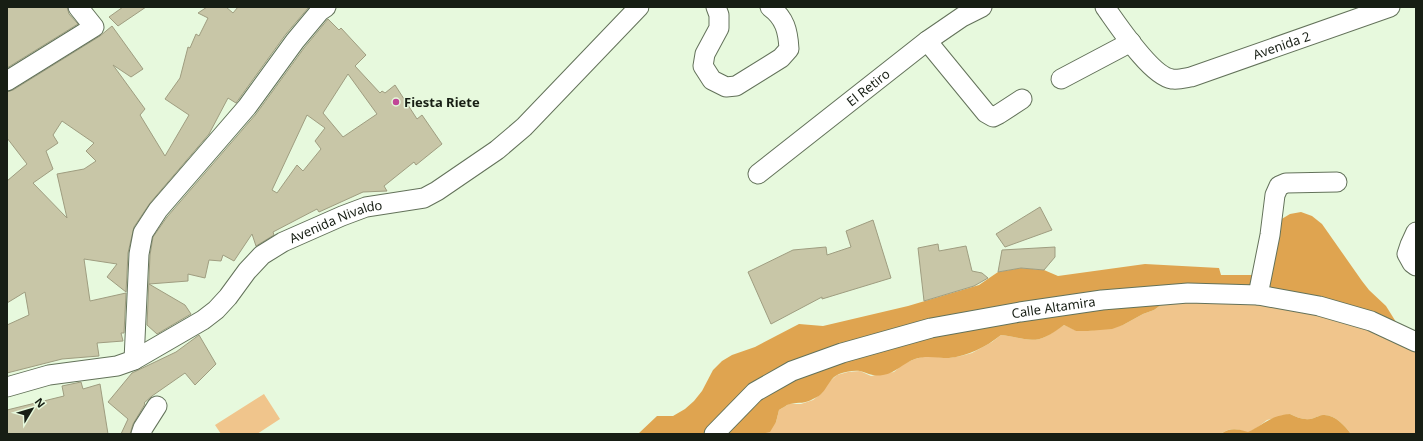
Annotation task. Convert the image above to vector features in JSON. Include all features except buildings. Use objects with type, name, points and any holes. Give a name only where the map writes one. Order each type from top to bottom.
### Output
[{"type":"street","points":[[7,81],[94,27],[78,7]]},
{"type":"street","points":[[134,360],[139,254],[143,233],[158,210],[246,107],[295,40],[316,15],[326,7]]},
{"type":"street","name":"Avenida Nivaldo","points":[[7,387],[49,375],[117,366],[134,360],[196,324],[216,310],[228,297],[247,270],[262,255],[283,242],[366,207],[424,198],[437,191],[497,150],[524,127],[639,7]]},
{"type":"street","points":[[716,7],[719,15],[719,28],[705,54],[703,66],[712,80],[726,87],[736,86],[781,58],[789,49],[788,34],[779,14],[770,7]]},
{"type":"street","name":"El Retiro","points":[[758,174],[927,41],[962,17],[982,7]]},
{"type":"street","points":[[1061,79],[1131,42],[1105,7]]},
{"type":"street","name":"Avenida 2","points":[[1131,42],[1149,64],[1162,76],[1172,79],[1191,77],[1390,7]]},
{"type":"street","points":[[927,41],[986,113],[992,117],[1022,99]]},
{"type":"street","points":[[1258,295],[1270,235],[1275,195],[1279,186],[1286,182],[1337,182]]},
{"type":"street","points":[[1416,232],[1407,254],[1412,263],[1416,266]]},
{"type":"street","name":"Calle Altamira","points":[[714,434],[755,392],[792,371],[842,353],[931,328],[1020,312],[1102,300],[1188,293],[1258,295],[1320,306],[1371,321],[1416,342]]},
{"type":"street","points":[[141,434],[156,406]]},
{"type":"shaded area","points":[[1301,212],[1312,216],[1322,224],[1362,281],[1386,306],[1396,322],[1258,295],[1165,302],[1154,310],[1112,329],[1076,331],[1064,325],[1045,337],[1034,340],[1001,335],[983,347],[970,353],[949,358],[919,358],[888,374],[876,376],[860,371],[849,371],[839,374],[834,377],[822,393],[817,397],[807,402],[789,404],[779,410],[776,422],[770,432],[761,434],[638,434],[657,416],[673,416],[685,409],[702,391],[713,370],[722,361],[732,355],[755,347],[799,324],[823,326],[908,306],[979,285],[998,272],[1021,268],[1044,270],[1058,276],[1145,264],[1219,268],[1221,275],[1269,275],[1280,220],[1290,214]]},
{"type":"shaded area","points":[[1258,295],[1416,342],[1416,434],[1351,434],[1343,424],[1332,416],[1322,415],[1311,419],[1305,419],[1290,414],[1267,420],[1248,433],[1234,429],[1228,430],[1221,434],[761,434],[776,422],[779,410],[789,404],[801,404],[813,400],[822,393],[828,383],[837,375],[860,371],[871,376],[894,372],[903,364],[926,356],[949,358],[961,356],[972,353],[992,342],[1001,335],[1034,340],[1048,336],[1064,325],[1077,331],[1088,331],[1123,325],[1154,310],[1165,302]]},
{"type":"shaded area","points":[[264,394],[280,419],[257,434],[221,434],[215,425]]},
{"type":"shaded area","points":[[1290,414],[1305,419],[1311,419],[1322,415],[1332,416],[1343,424],[1351,434],[1221,434],[1228,430],[1234,429],[1248,432],[1272,418]]},
{"type":"place","name":"Fiesta Riete","points":[[396,102]]}]
